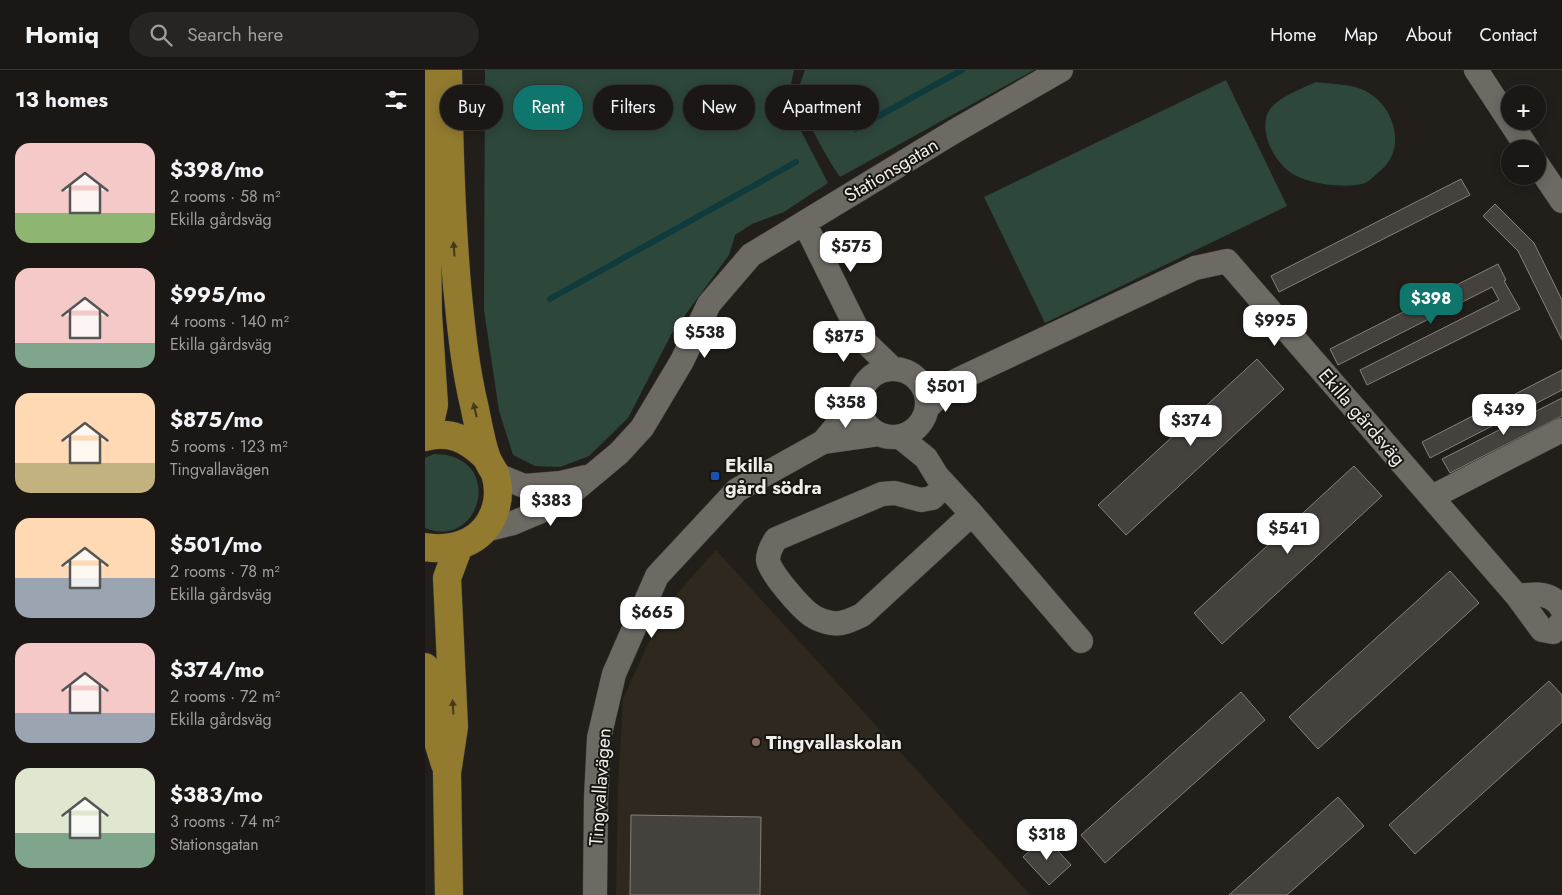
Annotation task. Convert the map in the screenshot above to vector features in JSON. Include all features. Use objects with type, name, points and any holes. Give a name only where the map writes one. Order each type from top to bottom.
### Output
[{"type":"main road","points":[[426,70],[428,304],[435,405],[426,436],[444,434],[458,437],[472,444],[491,466]]},
{"type":"main road","points":[[425,547],[439,549],[459,546],[485,530],[496,508],[498,491],[474,405],[462,343],[449,169],[448,70]]},
{"type":"main road","points":[[449,895],[447,773],[454,727],[447,578],[459,546]]},
{"type":"main road","points":[[425,667],[434,729],[447,773]]},
{"type":"street","name":"Stationsgatan","points":[[485,530],[513,523],[557,504],[619,453],[642,428],[682,361],[709,304],[751,256],[955,131],[1061,70]]},
{"type":"street","points":[[1476,70],[1522,140]]},
{"type":"street","points":[[1546,177],[1562,201]]},
{"type":"street","points":[[805,224],[863,339],[893,368]]},
{"type":"street","name":"Ekilla gårdsväg","points":[[953,382],[1195,268],[1227,261],[1517,596],[1542,630],[1553,632],[1562,622]]},
{"type":"street","points":[[863,339],[859,410],[863,420],[870,428],[906,426]]},
{"type":"street","points":[[823,442],[861,392],[868,379],[876,372],[893,368],[911,373],[920,381],[927,396],[906,426]]},
{"type":"street","points":[[920,381],[953,382]]},
{"type":"street","points":[[823,442],[906,426],[953,382]]},
{"type":"street","points":[[906,426],[945,486],[972,514],[1081,641]]},
{"type":"street","points":[[1432,498],[1562,430]]},
{"type":"street","name":"Tingvallavägen","points":[[595,895],[599,738],[614,674],[657,576],[737,490],[823,442]]},
{"type":"street","name":"Stationsgatan","points":[[491,466],[525,486],[561,483],[593,475]]},
{"type":"street","points":[[945,486],[932,498],[921,500],[895,493],[882,494],[776,539],[771,547],[768,559],[772,572],[810,614],[819,620],[834,624],[848,621],[862,614],[972,514]]},
{"type":"street","points":[[1517,596],[1540,593],[1550,596],[1558,603],[1562,610]]},
{"type":"shaded area","name":"Tingvallaskolan","points":[[716,550],[1030,895],[616,895],[618,786],[623,699],[664,608]]},
{"type":"green space","points":[[485,70],[794,70],[791,85],[765,85],[765,130],[800,130],[828,183],[784,212],[752,224],[735,235],[729,255],[672,333],[628,418],[589,456],[560,467],[535,466],[513,455],[499,411],[484,310],[485,130],[503,130],[503,85],[485,85]]},
{"type":"green space","points":[[805,70],[1034,70],[840,177],[813,130],[879,130],[879,85],[800,85]]},
{"type":"green space","points":[[1226,80],[1287,206],[1045,323],[984,197]]},
{"type":"green space","points":[[1316,82],[1361,89],[1381,103],[1388,114],[1393,125],[1394,149],[1389,160],[1381,170],[1367,182],[1350,186],[1339,186],[1306,180],[1284,167],[1273,152],[1266,134],[1265,125],[1270,109],[1285,97]]},
{"type":"green space","points":[[434,454],[457,458],[471,469],[478,483],[478,500],[472,515],[461,526],[445,531],[425,528],[425,458]]},
{"type":"building","points":[[1461,179],[1470,195],[1279,292],[1271,276]]},
{"type":"building","points":[[1495,204],[1534,243],[1562,300],[1562,340],[1518,251],[1483,216]]},
{"type":"building","points":[[1498,264],[1506,280],[1504,281],[1520,309],[1367,385],[1360,370],[1499,300],[1492,287],[1338,365],[1330,349]]},
{"type":"building","points":[[1257,359],[1284,389],[1126,535],[1098,505]]},
{"type":"building","points":[[1562,370],[1562,390],[1430,458],[1422,442]]},
{"type":"building","points":[[1562,398],[1562,416],[1450,473],[1442,459]]},
{"type":"building","points":[[1354,466],[1382,496],[1222,644],[1194,613]]},
{"type":"building","points":[[1450,571],[1479,603],[1318,749],[1289,717]]},
{"type":"building","points":[[1549,681],[1562,695],[1562,722],[1415,854],[1389,825]]},
{"type":"building","points":[[1241,692],[1265,720],[1105,863],[1081,835]]},
{"type":"building","points":[[1338,797],[1364,826],[1287,895],[1229,895]]},
{"type":"building","points":[[631,815],[761,817],[760,895],[630,895]]},
{"type":"building","points":[[1045,837],[1071,865],[1049,885],[1023,857]]},
{"type":"waterway","points":[[879,116],[962,70]]},
{"type":"waterway","points":[[550,299],[796,162]]},
{"type":"place","name":"Ekilla gård södra","points":[[715,476]]},
{"type":"place","name":"Tingvallaskolan","points":[[756,742]]}]
